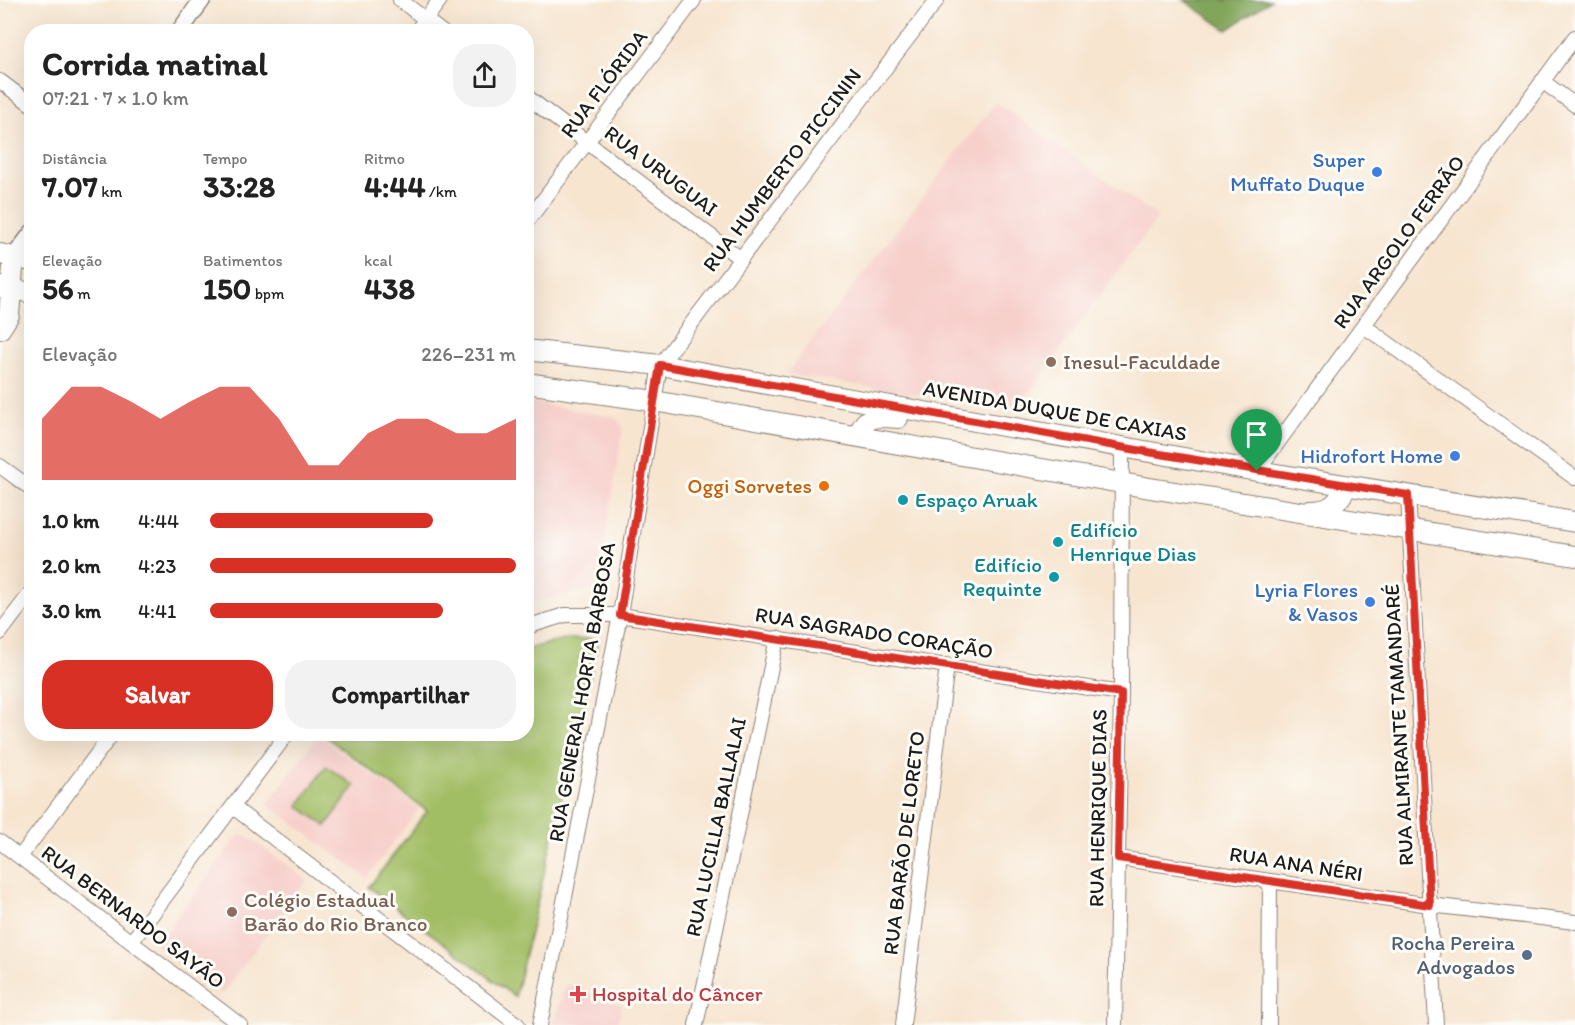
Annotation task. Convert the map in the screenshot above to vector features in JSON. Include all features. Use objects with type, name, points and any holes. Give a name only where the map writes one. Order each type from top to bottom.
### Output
[{"type":"main road","points":[[0,329],[9,315],[15,290],[11,261]]},
{"type":"main road","name":"AVENIDA DUQUE DE CAXIAS","points":[[534,351],[660,365],[1257,471],[1575,522]]},
{"type":"main road","points":[[534,384],[654,401],[1123,483],[1575,556]]},
{"type":"main road","points":[[859,437],[866,420],[874,416],[913,420],[961,419]]},
{"type":"main road","points":[[1293,511],[1322,511],[1333,506],[1347,486]]},
{"type":"street","points":[[185,24],[202,0]]},
{"type":"street","points":[[400,0],[432,24]]},
{"type":"street","points":[[422,24],[440,0]]},
{"type":"street","name":"RUA FLÓRIDA","points":[[534,212],[694,0]]},
{"type":"street","name":"RUA HUMBERTO PICCININ","points":[[660,365],[937,0]]},
{"type":"street","name":"RUA ARGOLO FERRÃO","points":[[1257,471],[1575,37]]},
{"type":"street","points":[[0,81],[24,99]]},
{"type":"street","points":[[1542,81],[1575,105]]},
{"type":"street","name":"RUA URUGUAI","points":[[534,102],[741,258]]},
{"type":"street","points":[[11,261],[24,244]]},
{"type":"street","points":[[1364,326],[1575,478]]},
{"type":"street","name":"RUA GENERAL HORTA BARBOSA","points":[[540,1025],[620,615],[660,365]]},
{"type":"street","name":"RUA HENRIQUE DIAS","points":[[1114,1025],[1121,693],[1122,447]]},
{"type":"street","points":[[0,466],[24,483]]},
{"type":"street","name":"RUA ALMIRANTE TAMANDARÉ","points":[[1408,495],[1436,1025]]},
{"type":"street","points":[[0,633],[24,602]]},
{"type":"street","name":"RUA SAGRADO CORAÇÃO","points":[[534,625],[565,615],[620,615],[1121,693]]},
{"type":"street","name":"RUA LUCILLA BALLALAI","points":[[696,1025],[777,638]]},
{"type":"street","name":"RUA BARÃO DE LORETO","points":[[903,1025],[947,665]]},
{"type":"street","points":[[20,857],[107,741]]},
{"type":"street","points":[[132,941],[282,741]]},
{"type":"street","points":[[232,807],[518,1025]]},
{"type":"street","name":"RUA BERNARDO SAYÃO","points":[[0,842],[240,1025]]},
{"type":"street","name":"RUA ANA NÉRI","points":[[1118,858],[1430,905],[1575,922]]},
{"type":"street","points":[[1269,1025],[1270,881]]},
{"type":"shaded area","points":[[996,102],[1158,217],[1016,410],[786,374]]},
{"type":"shaded area","points":[[534,403],[614,417],[623,426],[598,588],[534,602]]},
{"type":"shaded area","name":"Colégio Estadual Barão do Rio Branco","points":[[314,741],[325,741],[419,808],[367,878],[267,804]]},
{"type":"shaded area","name":"Colégio Estadual Barão do Rio Branco","points":[[244,834],[307,880],[222,994],[156,945],[237,837]]},
{"type":"shaded area","name":"Hospital do Câncer","points":[[566,984],[622,1005],[617,1025],[552,1025]]},
{"type":"green space","points":[[1184,0],[1271,0],[1227,30]]},
{"type":"green space","points":[[564,639],[599,639],[515,997],[369,887],[427,811],[331,741],[534,741],[534,647]]},
{"type":"green space","points":[[326,766],[355,786],[326,826],[298,806]]},
{"type":"place","name":"Super Muffato Duque","points":[[1377,172]]},
{"type":"place","name":"Inesul-Faculdade","points":[[1051,362]]},
{"type":"place","name":"Hidrofort Home","points":[[1455,456]]},
{"type":"place","name":"Oggi Sorvetes","points":[[824,486]]},
{"type":"place","name":"Espaço Aruak","points":[[903,500]]},
{"type":"place","name":"Edifício Henrique Dias","points":[[1058,542]]},
{"type":"place","name":"Edifício Requinte","points":[[1054,577]]},
{"type":"place","name":"Lyria Flores & Vasos","points":[[1370,602]]},
{"type":"place","name":"Colégio Estadual Barão do Rio Branco","points":[[232,912]]},
{"type":"place","name":"Rocha Pereira Advogados","points":[[1527,955]]},
{"type":"place","name":"Hospital do Câncer","points":[[578,994]]},
{"type":"route","points":[[660,365],[1257,471],[1408,495],[1430,905],[1118,858],[1121,693],[620,615],[660,365]]}]
